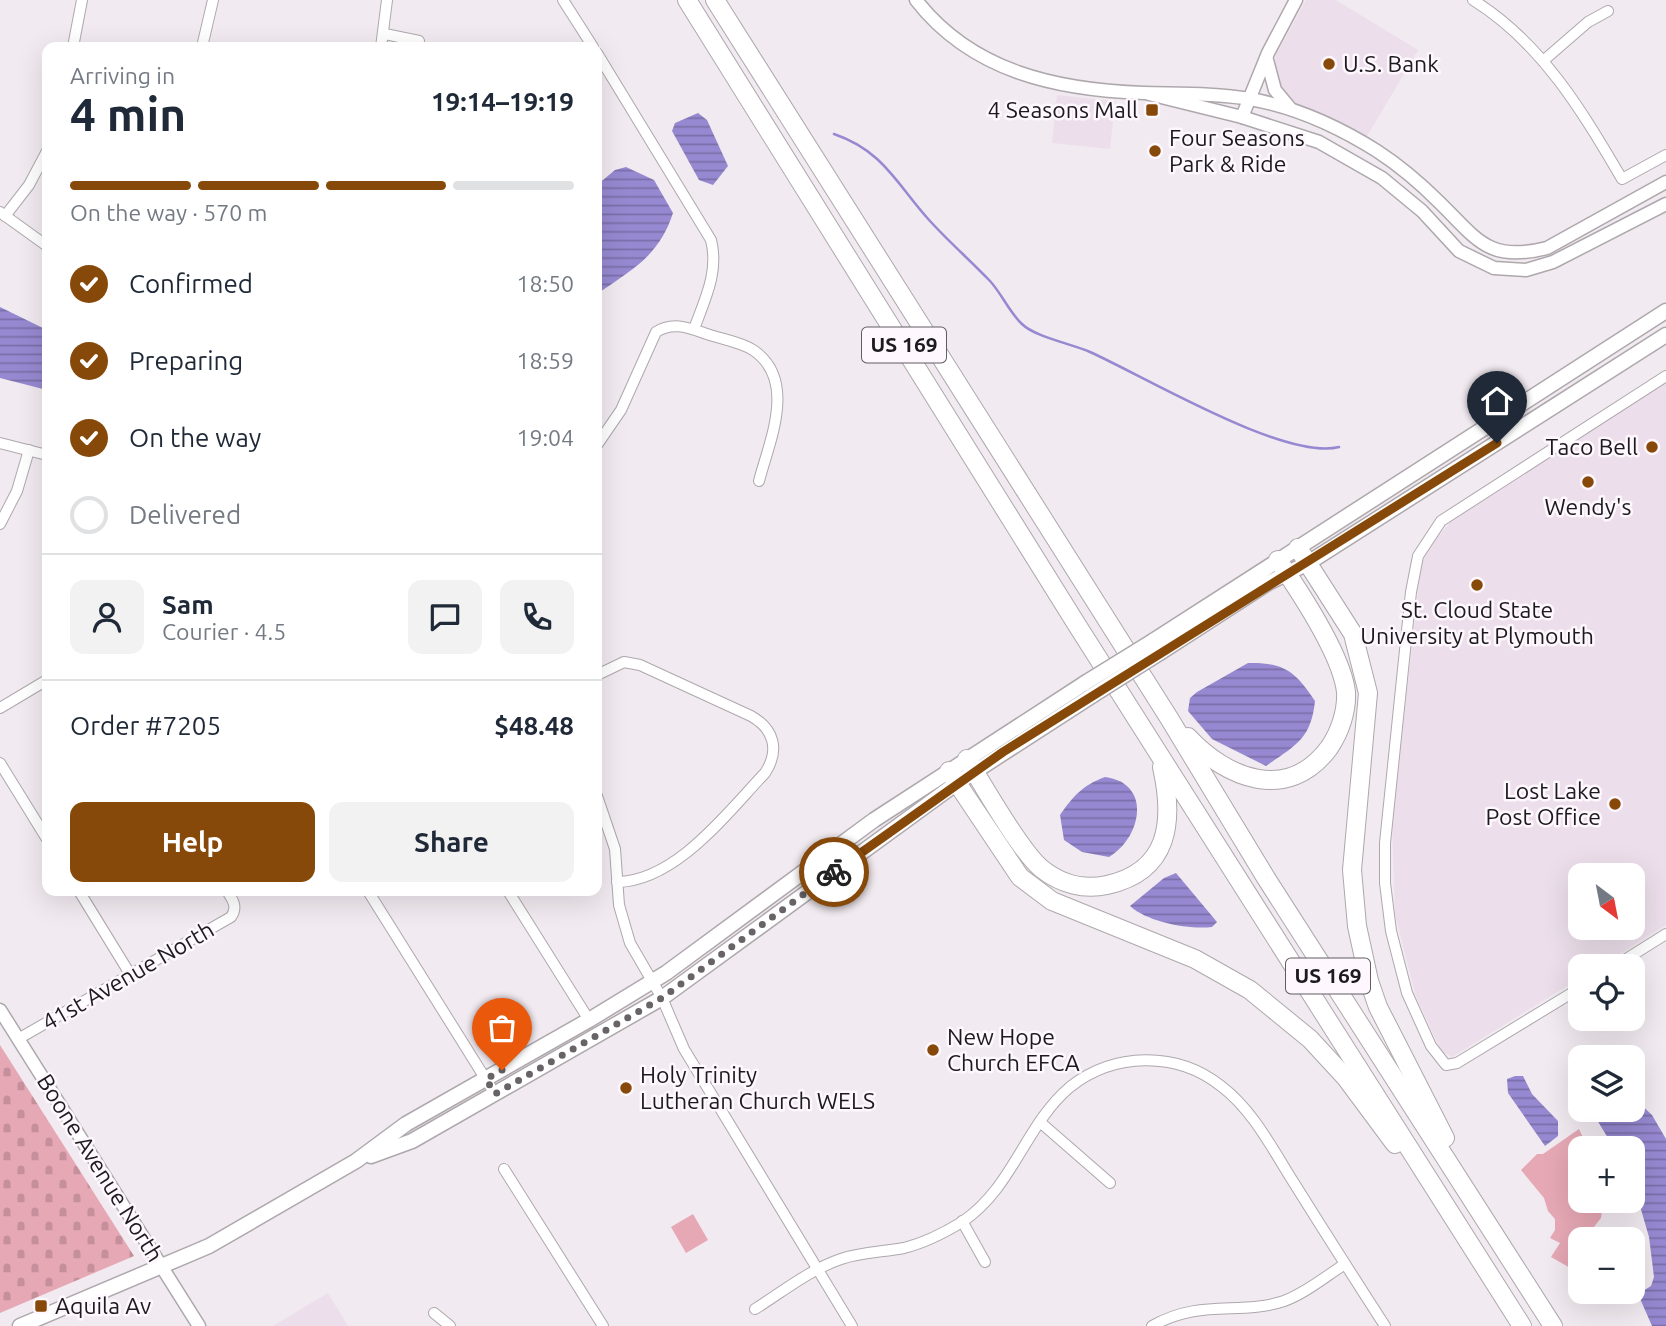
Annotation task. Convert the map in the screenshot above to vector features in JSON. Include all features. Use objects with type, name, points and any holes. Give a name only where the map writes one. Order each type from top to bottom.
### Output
[{"type":"highway","name":"US 169","points":[[687,0],[1159,754],[1522,1326]]},
{"type":"highway","name":"US 169","points":[[715,0],[1169,718],[1295,924],[1553,1326]]},
{"type":"highway","points":[[1298,548],[1353,634],[1368,693],[1352,870],[1357,926],[1369,981],[1400,1051],[1494,1231]]},
{"type":"highway","points":[[1169,718],[1213,761],[1241,774],[1281,780],[1318,761],[1333,742],[1340,725],[1345,689],[1339,665],[1283,567]]},
{"type":"highway","points":[[971,765],[1040,868],[1056,879],[1093,887],[1130,878],[1155,859],[1169,809],[1159,754]]},
{"type":"highway","points":[[953,777],[1020,877],[1052,901],[1210,966],[1245,986],[1294,1023],[1346,1078],[1425,1185],[1455,1219]]},
{"type":"main road","points":[[356,1161],[412,1141],[662,998],[953,777],[1283,567],[1298,548],[1666,311]]},
{"type":"main road","points":[[1283,567],[1308,563],[1666,335]]},
{"type":"main road","points":[[30,1324],[163,1268],[227,1236],[356,1161],[406,1124],[652,982],[874,820],[953,777]]},
{"type":"street","points":[[74,42],[82,0]]},
{"type":"street","points":[[203,42],[213,0]]},
{"type":"street","points":[[383,42],[387,0]]},
{"type":"street","points":[[563,0],[590,42]]},
{"type":"street","points":[[916,0],[940,28],[960,44],[1004,70],[1055,83],[1145,93],[1167,91],[1250,99],[1293,111],[1343,132],[1379,152],[1424,187],[1472,238],[1506,252],[1525,254],[1547,248],[1666,182]]},
{"type":"street","points":[[1242,117],[1266,59],[1296,0]]},
{"type":"street","points":[[1473,0],[1505,24],[1543,61],[1572,96],[1622,179],[1666,155]]},
{"type":"street","points":[[1543,61],[1588,22],[1608,11]]},
{"type":"street","points":[[385,34],[419,41]]},
{"type":"street","points":[[1266,59],[1275,90],[1293,111]]},
{"type":"street","points":[[602,70],[711,240],[714,253],[712,278],[694,329]]},
{"type":"street","points":[[1145,93],[1167,101],[1242,117],[1320,142],[1358,163],[1422,211],[1459,251],[1493,268],[1526,270],[1553,262],[1666,204]]},
{"type":"street","points":[[42,160],[29,185],[3,214],[42,242]]},
{"type":"street","points":[[602,438],[621,410],[656,332],[674,325],[694,329],[753,350],[772,374],[778,389],[778,405],[759,481]]},
{"type":"street","points":[[1568,995],[1457,1063],[1446,1065],[1431,1046],[1408,993],[1391,932],[1385,883],[1387,813],[1411,592],[1423,544],[1448,515],[1666,376]]},
{"type":"street","points":[[0,443],[42,454]]},
{"type":"street","points":[[0,524],[17,491],[29,450]]},
{"type":"street","points":[[602,672],[624,662],[640,665],[751,716],[769,730],[774,753],[765,773],[694,846],[644,879],[617,882]]},
{"type":"street","points":[[0,708],[42,683]]},
{"type":"street","points":[[0,763],[42,831]]},
{"type":"street","points":[[602,808],[611,829],[626,934],[662,998],[684,1049],[852,1326]]},
{"type":"street","points":[[82,896],[130,974]]},
{"type":"street","name":"41st Avenue North","points":[[18,1038],[231,917],[235,911],[229,896]]},
{"type":"street","points":[[371,896],[495,1094]]},
{"type":"street","points":[[511,896],[589,1020]]},
{"type":"street","points":[[1634,954],[1666,934]]},
{"type":"street","name":"Boone Avenue North","points":[[0,1010],[199,1326]]},
{"type":"street","points":[[754,1309],[818,1270],[852,1256],[922,1242],[962,1222],[1005,1180],[1040,1122],[1069,1088],[1105,1067],[1125,1061],[1146,1060],[1189,1067],[1222,1086],[1258,1128],[1385,1326]]},
{"type":"street","points":[[1040,1122],[1110,1183]]},
{"type":"street","points":[[504,1169],[603,1326]]},
{"type":"street","points":[[962,1222],[985,1262]]},
{"type":"street","points":[[1152,1326],[1201,1308],[1258,1306],[1285,1301],[1345,1264]]},
{"type":"street","points":[[434,1313],[450,1326]]},
{"type":"shaded area","points":[[1306,0],[1336,0],[1418,50],[1366,138],[1289,102],[1274,76],[1276,55]]},
{"type":"shaded area","points":[[1057,95],[1115,101],[1110,149],[1052,143]]},
{"type":"shaded area","points":[[698,113],[707,120],[728,166],[713,185],[699,180],[672,131],[675,123]]},
{"type":"shaded area","points":[[626,167],[654,180],[673,213],[652,251],[633,269],[602,291],[602,181],[615,170]]},
{"type":"shaded area","points":[[0,307],[42,328],[42,389],[0,378]]},
{"type":"shaded area","points":[[1666,383],[1666,925],[1645,938],[1645,863],[1568,863],[1568,940],[1642,940],[1619,954],[1568,954],[1568,985],[1452,1057],[1441,1051],[1415,994],[1395,914],[1392,822],[1421,566],[1429,547],[1453,519]]},
{"type":"shaded area","points":[[1248,663],[1271,664],[1288,671],[1302,683],[1315,701],[1306,733],[1294,746],[1266,766],[1212,739],[1188,711],[1190,698],[1197,692]]},
{"type":"shaded area","points":[[1105,777],[1120,781],[1130,789],[1136,800],[1137,812],[1129,837],[1109,857],[1082,852],[1064,840],[1060,815],[1079,792]]},
{"type":"shaded area","points":[[1176,873],[1217,922],[1212,927],[1169,924],[1130,906],[1164,878]]},
{"type":"shaded area","points":[[1523,1076],[1532,1094],[1558,1121],[1558,1136],[1545,1146],[1508,1093],[1507,1079]]},
{"type":"shaded area","points":[[1645,1108],[1666,1139],[1666,1326],[1652,1326],[1642,1304],[1645,1304],[1645,1290],[1651,1286],[1654,1277],[1649,1237],[1642,1213],[1645,1213],[1645,1136],[1607,1136],[1598,1122],[1645,1122]]},
{"type":"shaded area","points":[[328,1293],[348,1326],[273,1326]]},
{"type":"green space","points":[[0,1045],[134,1256],[0,1313]]},
{"type":"green space","points":[[1579,1129],[1582,1136],[1569,1136]]},
{"type":"green space","points":[[1568,1137],[1568,1213],[1602,1213],[1594,1227],[1568,1227],[1568,1267],[1551,1257],[1560,1243],[1550,1238],[1555,1230],[1555,1219],[1548,1211],[1544,1198],[1521,1170],[1537,1154],[1543,1154]]},
{"type":"green space","points":[[693,1214],[708,1240],[686,1253],[671,1227]]},
{"type":"waterway","points":[[834,134],[865,150],[888,170],[930,221],[990,281],[1013,314],[1028,329],[1090,352],[1214,414],[1251,429],[1315,448],[1339,447]]},
{"type":"way so far","points":[[502,1070],[486,1079],[495,1094],[662,998],[834,872]]},
{"type":"place","name":"U.S. Bank","points":[[1329,64]]},
{"type":"place","name":"4 Seasons Mall","points":[[1152,110]]},
{"type":"place","name":"Four Seasons Park & Ride","points":[[1155,151]]},
{"type":"place","name":"Taco Bell","points":[[1652,447]]},
{"type":"place","name":"Wendy's","points":[[1588,482]]},
{"type":"place","name":"St. Cloud State University at Plymouth","points":[[1477,585]]},
{"type":"place","name":"Lost Lake Post Office","points":[[1615,804]]},
{"type":"place","name":"New Hope Church EFCA","points":[[933,1050]]},
{"type":"place","name":"Holy Trinity Lutheran Church WELS","points":[[626,1088]]},
{"type":"place","name":"Aquila Av","points":[[41,1306]]},
{"type":"route","points":[[834,872],[1003,752],[1234,604],[1308,563],[1497,443]]}]
